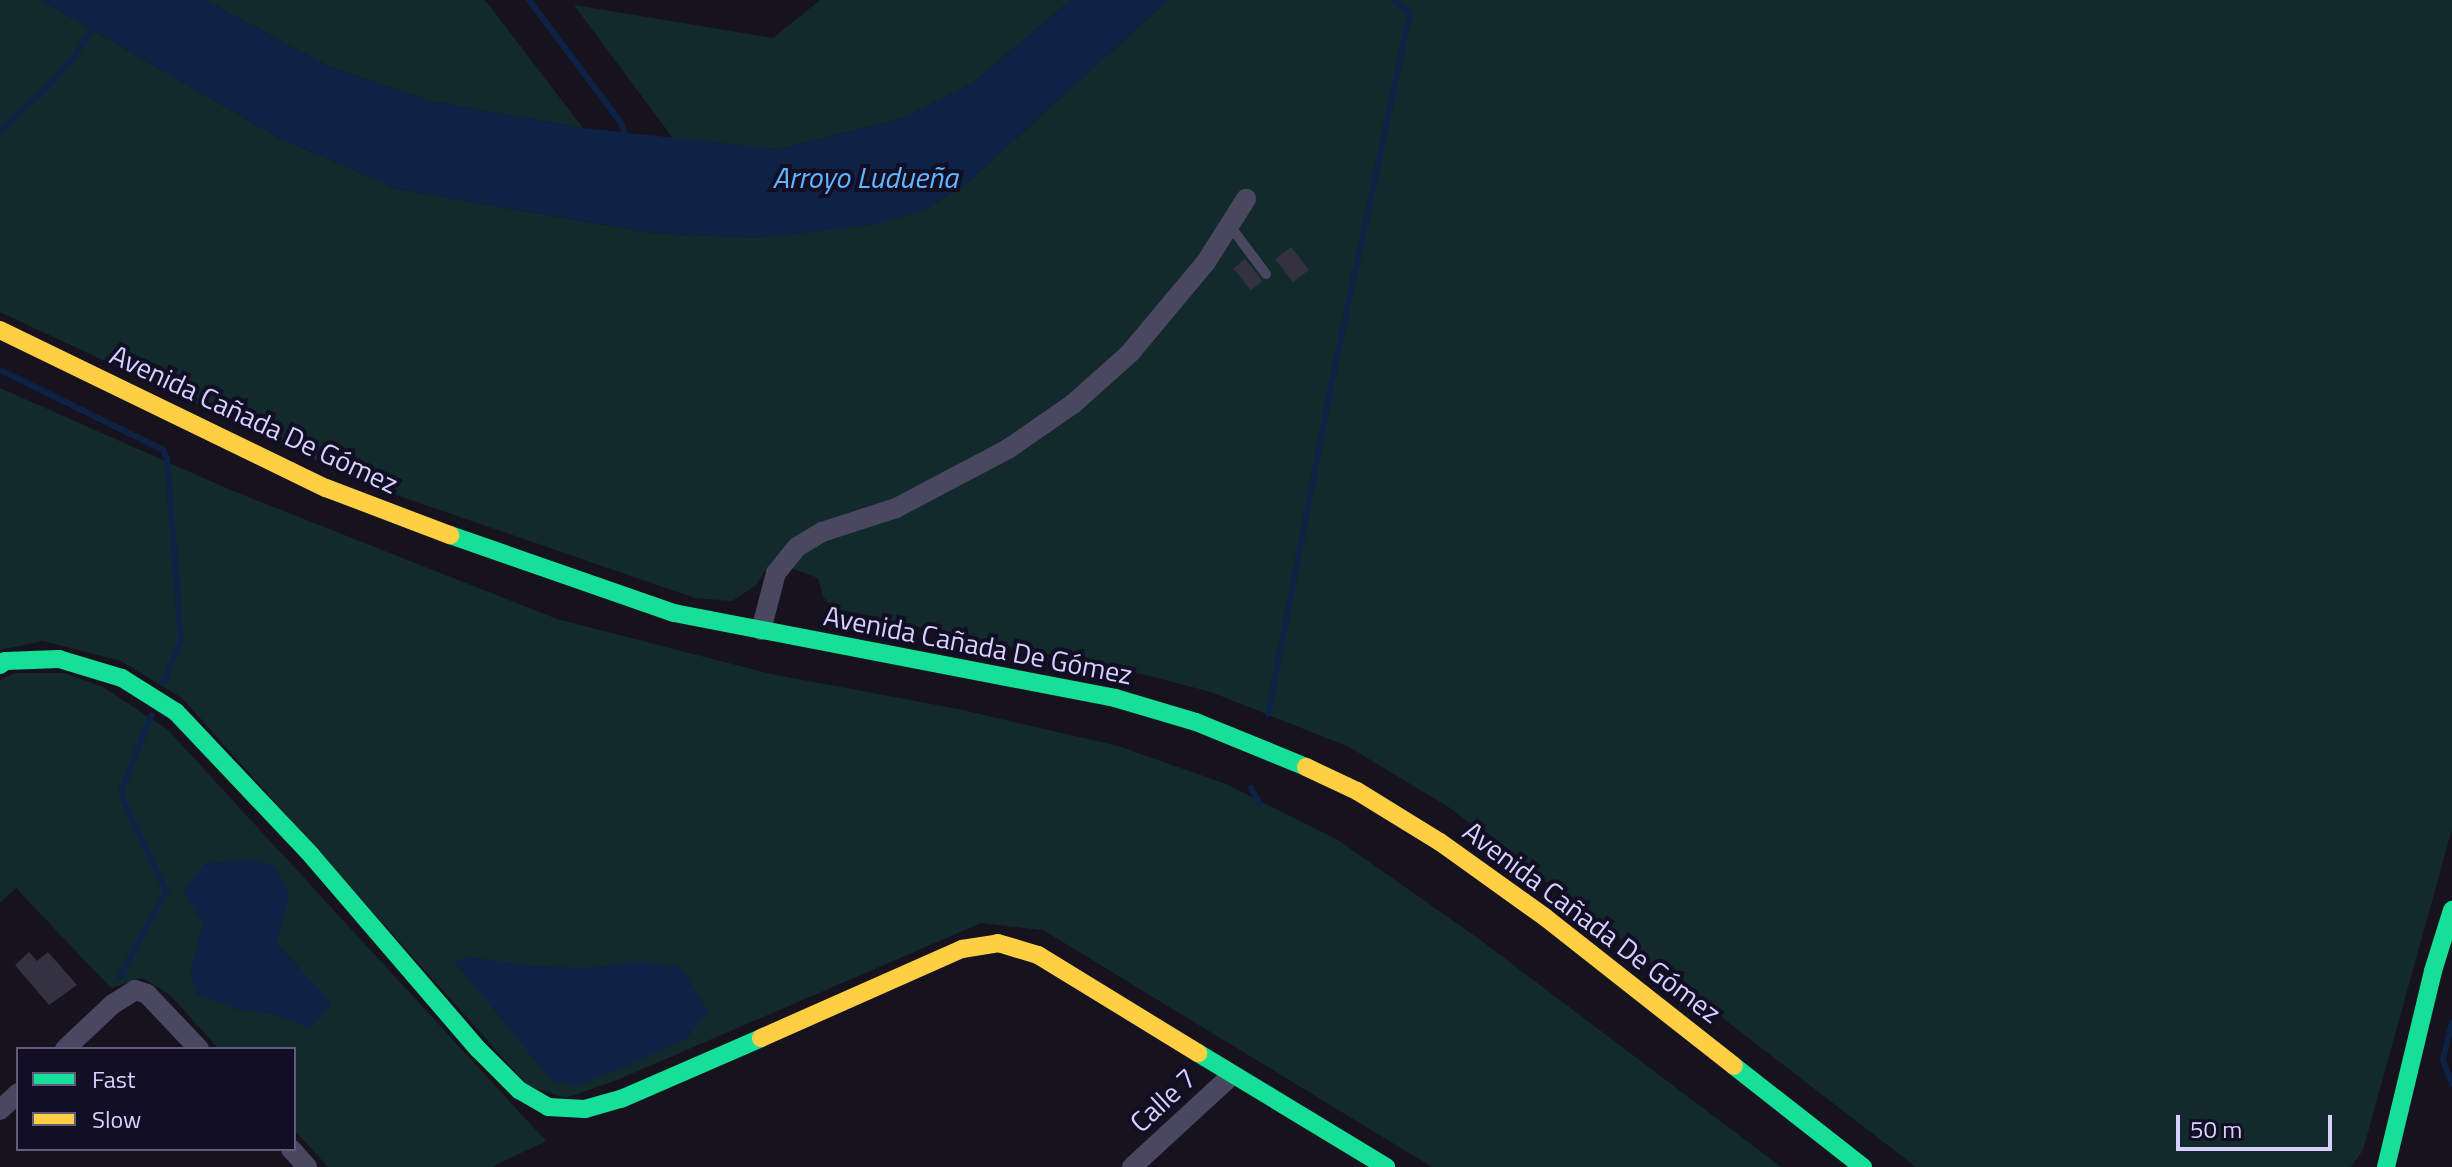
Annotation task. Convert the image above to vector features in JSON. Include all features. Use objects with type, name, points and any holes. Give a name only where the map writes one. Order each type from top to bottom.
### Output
[{"type":"street","points":[[761,630],[776,573],[797,547],[822,532],[896,508],[958,478],[1073,404],[1130,353],[1169,310],[1246,199]]},
{"type":"street","name":"Avenida Cañada De Gómez","points":[[0,330],[326,488],[524,563],[674,613],[1115,698],[1248,742],[1357,791],[1440,842],[1546,918],[1863,1167]]},
{"type":"street","points":[[0,665],[59,659],[122,678],[176,712],[311,855],[479,1050],[519,1090],[548,1107],[585,1109],[621,1099],[962,949],[998,943],[1038,955],[1386,1167]]},
{"type":"street","points":[[2388,1164],[2433,971],[2452,910]]},
{"type":"street","points":[[67,1047],[113,1004],[135,990],[147,994],[197,1047]]},
{"type":"street","name":"Calle 7","points":[[1142,1164],[1232,1075]]},
{"type":"street","points":[[0,1110],[16,1095]]},
{"type":"street","points":[[293,1151],[307,1167]]},
{"type":"lane","points":[[1230,226],[1266,274]]},
{"type":"green space","points":[[0,0],[41,0],[279,138],[397,189],[652,233],[757,238],[925,210],[968,182],[1168,0],[2452,0],[2452,829],[2363,1150],[2351,1167],[1916,1167],[1450,808],[1349,747],[1211,692],[1146,675],[834,609],[823,597],[818,578],[772,561],[755,586],[732,601],[695,598],[376,488],[0,312]]},
{"type":"green space","points":[[205,0],[485,0],[583,128],[429,101],[328,66]]},
{"type":"green space","points":[[820,0],[1071,0],[971,84],[902,119],[777,149],[675,141],[574,5],[773,38]]},
{"type":"green space","points":[[0,388],[233,491],[557,619],[771,674],[958,709],[1118,746],[1226,784],[1338,840],[1479,939],[1781,1167],[1432,1167],[1043,930],[981,923],[617,1080],[566,1098],[528,1086],[182,698],[121,661],[43,641],[0,650]]},
{"type":"green space","points":[[15,673],[64,673],[103,687],[168,730],[546,1141],[492,1167],[328,1167],[296,1132],[296,1047],[217,1047],[170,995],[143,978],[111,988],[16,888],[0,903],[0,680]]},
{"type":"water","name":"Arroyo Ludueña","points":[[41,0],[205,0],[328,66],[429,101],[583,128],[777,149],[902,119],[971,84],[1071,0],[1168,0],[968,182],[925,210],[872,225],[757,238],[652,233],[397,189],[279,138]]},
{"type":"water","points":[[249,859],[275,866],[290,895],[277,943],[332,1004],[310,1029],[280,1016],[236,1009],[198,995],[190,975],[203,924],[184,891],[204,864]]},
{"type":"water","points":[[470,957],[532,966],[589,968],[640,961],[682,968],[708,1011],[687,1038],[577,1086],[551,1080],[454,961]]},
{"type":"building","points":[[1291,247],[1309,270],[1293,282],[1275,259]]},
{"type":"building","points":[[1245,259],[1263,281],[1251,290],[1233,268]]},
{"type":"building","points":[[29,952],[37,961],[48,952],[77,985],[49,1005],[15,965]]},
{"type":"waterway","points":[[529,0],[621,123],[627,140]]},
{"type":"waterway","points":[[1268,714],[1334,371],[1410,13],[1393,0]]},
{"type":"waterway","points":[[0,131],[49,85],[74,57],[93,27]]},
{"type":"waterway","points":[[0,370],[163,450],[167,458],[181,640],[164,682]]},
{"type":"waterway","points":[[120,976],[166,891],[124,802],[122,789],[151,716]]},
{"type":"waterway","points":[[1251,788],[1260,804]]},
{"type":"waterway","points":[[2452,1023],[2443,1060],[2452,1083]]},
{"type":"traffic: fast","points":[[450,535],[674,613],[1115,698],[1196,722],[1306,767]]},
{"type":"traffic: fast","points":[[0,665],[5,661],[59,659],[122,678],[176,712],[311,855],[479,1050],[519,1090],[548,1107],[585,1109],[621,1099],[761,1038]]},
{"type":"traffic: fast","points":[[2386,1167],[2433,971],[2452,910]]},
{"type":"traffic: fast","points":[[1198,1053],[1386,1167]]},
{"type":"traffic: fast","points":[[1734,1066],[1863,1167]]},
{"type":"traffic: slow","points":[[0,330],[326,488],[450,535]]},
{"type":"traffic: slow","points":[[1306,767],[1357,791],[1440,842],[1546,918],[1734,1066]]},
{"type":"traffic: slow","points":[[761,1038],[962,949],[998,943],[1038,955],[1198,1053]]}]
